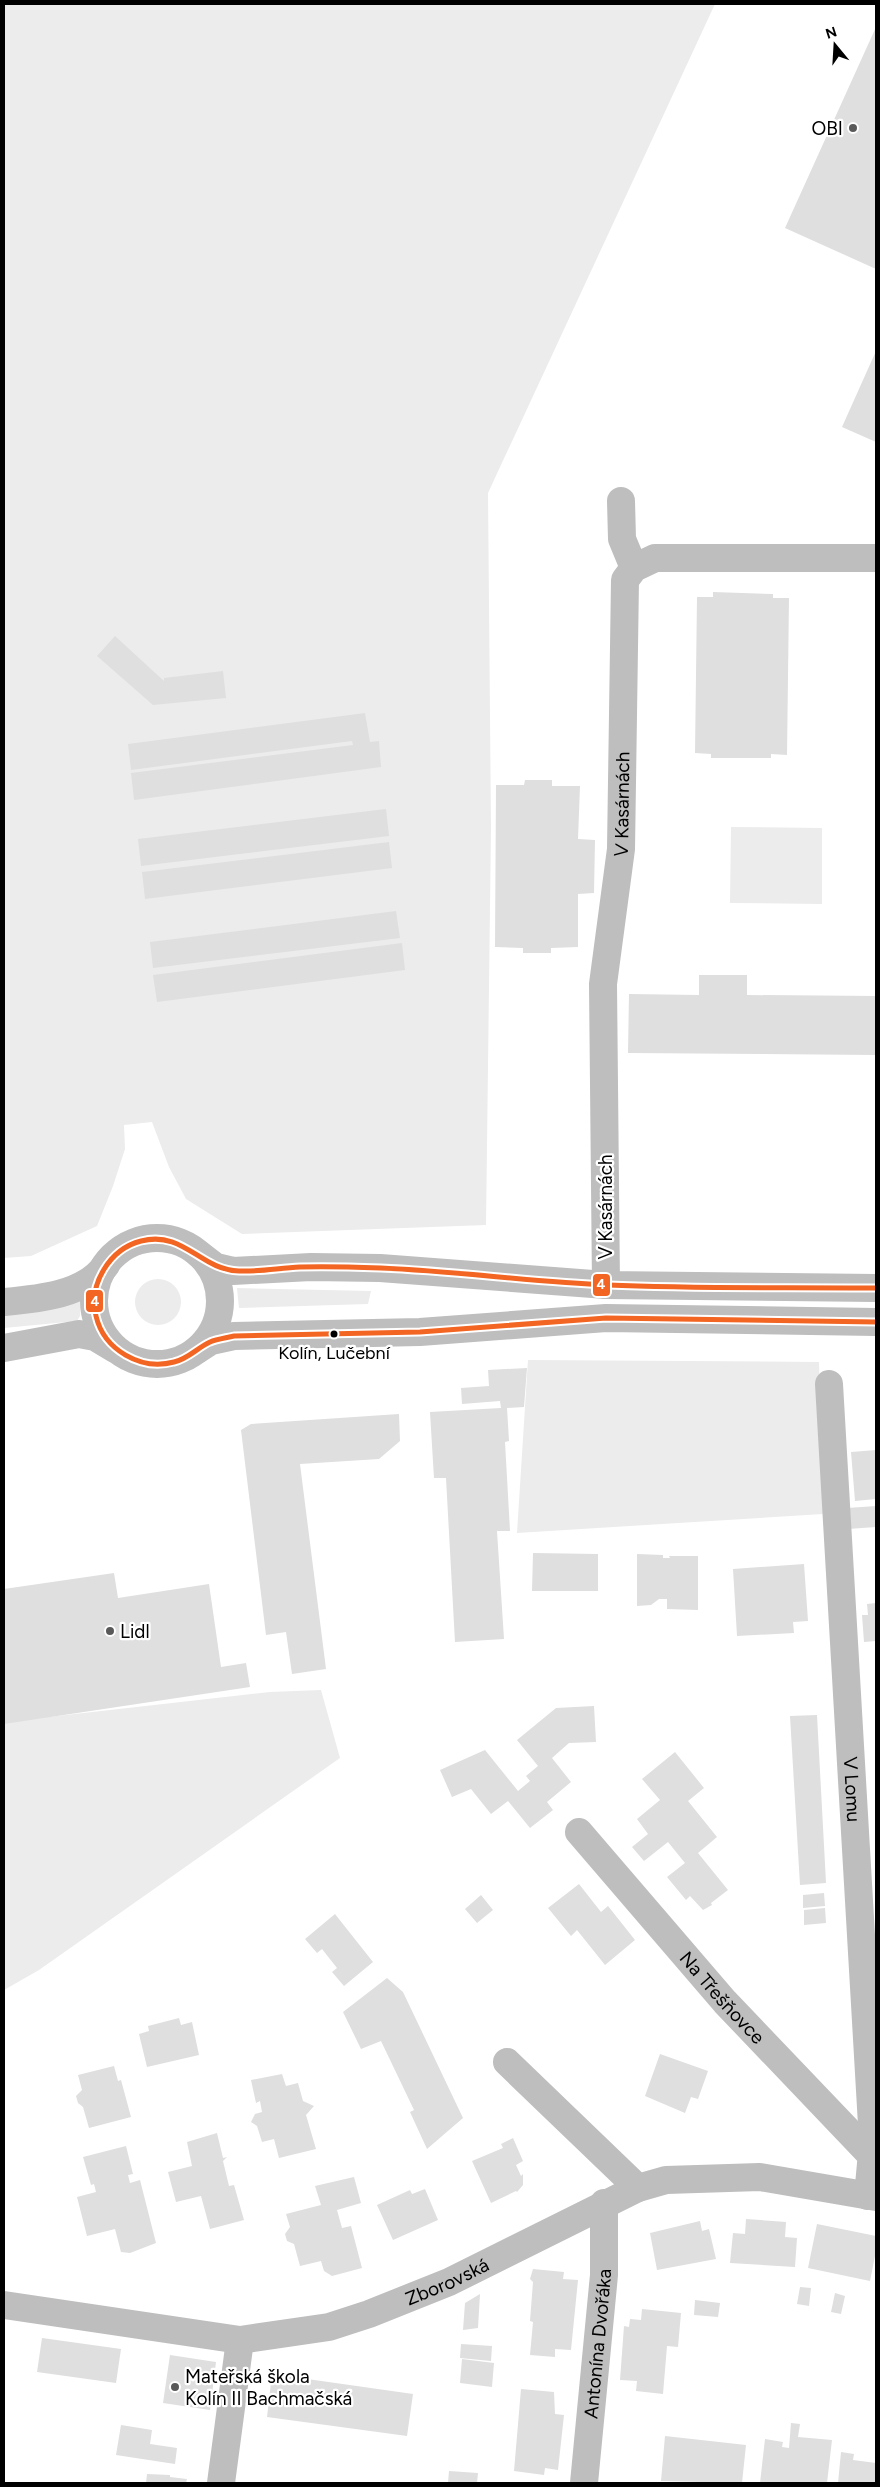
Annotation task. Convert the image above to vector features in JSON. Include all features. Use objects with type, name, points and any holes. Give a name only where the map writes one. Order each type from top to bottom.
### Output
[{"type":"street","points":[[621,501],[622,539],[634,568],[655,558],[876,558]]},
{"type":"street","name":"V Kasárnách","points":[[606,1285],[603,984],[621,849],[625,580],[634,568]]},
{"type":"street","points":[[4,1302],[71,1290],[94,1278],[109,1262],[129,1246],[152,1239],[173,1240],[199,1254],[216,1267],[233,1271],[310,1267],[388,1268],[606,1285],[876,1288]]},
{"type":"street","points":[[197,1350],[208,1339],[217,1322],[220,1298],[215,1277],[199,1254]]},
{"type":"street","points":[[109,1262],[97,1284],[95,1296],[96,1315],[104,1334],[116,1349],[126,1356]]},
{"type":"street","points":[[4,1348],[79,1334],[95,1337],[126,1356],[146,1363],[166,1364],[184,1358],[211,1341],[234,1336],[420,1332],[606,1318],[876,1322]]},
{"type":"street","name":"V Lomu","points":[[829,1384],[855,1814],[872,2156],[872,2197]]},
{"type":"street","name":"Na Třešňovce","points":[[579,1832],[725,2002],[872,2156]]},
{"type":"street","points":[[507,2062],[638,2188]]},
{"type":"street","name":"Zborovská","points":[[4,2305],[240,2340],[329,2326],[369,2314],[449,2282],[638,2188],[666,2180],[760,2177],[872,2197]]},
{"type":"street","name":"Antonína Dvořáka","points":[[584,2483],[604,2275],[604,2204]]},
{"type":"street","points":[[221,2483],[240,2340]]},
{"type":"shaded area","points":[[4,4],[715,4],[488,493],[491,827],[486,1225],[242,1234],[186,1199],[169,1167],[152,1122],[124,1125],[125,1149],[97,1226],[31,1256],[4,1258]]},
{"type":"shaded area","points":[[731,827],[822,828],[822,904],[730,903]]},
{"type":"shaded area","points":[[163,1279],[175,1285],[180,1293],[180,1311],[175,1319],[167,1324],[153,1325],[141,1319],[136,1311],[135,1297],[141,1285],[149,1280]]},
{"type":"shaded area","points":[[237,1288],[371,1291],[368,1304],[239,1308]]},
{"type":"shaded area","points":[[69,1300],[81,1301],[80,1316],[77,1321],[4,1328],[4,1312]]},
{"type":"shaded area","points":[[528,1360],[819,1362],[823,1514],[517,1533]]},
{"type":"shaded area","points":[[321,1690],[340,1758],[39,1970],[4,1990],[4,1722],[270,1692]]},
{"type":"building","name":"OBI","points":[[876,27],[876,269],[785,228]]},
{"type":"building","points":[[876,351],[876,442],[842,427]]},
{"type":"building","points":[[713,592],[773,594],[773,598],[789,598],[787,755],[771,754],[771,758],[711,758],[711,754],[695,753],[697,597],[713,597]]},
{"type":"building","points":[[115,636],[164,681],[164,678],[223,671],[226,698],[153,705],[97,656]]},
{"type":"building","points":[[365,713],[370,742],[379,741],[381,767],[134,800],[131,773],[353,745],[352,741],[131,770],[128,744]]},
{"type":"building","points":[[525,780],[552,780],[552,786],[580,786],[578,839],[595,840],[594,893],[578,894],[578,947],[551,948],[551,953],[523,953],[523,948],[495,947],[496,785],[524,785]]},
{"type":"building","points":[[386,809],[389,836],[141,866],[138,839]]},
{"type":"building","points":[[389,842],[392,868],[145,899],[142,872]]},
{"type":"building","points":[[396,911],[400,938],[153,968],[150,942]]},
{"type":"building","points":[[402,943],[405,970],[157,1002],[153,975]]},
{"type":"building","points":[[699,975],[747,975],[747,995],[876,996],[876,1055],[628,1053],[629,994],[699,995]]},
{"type":"building","points":[[527,1368],[524,1407],[507,1408],[509,1441],[505,1442],[510,1531],[497,1531],[504,1639],[455,1642],[446,1478],[434,1478],[430,1412],[501,1408],[500,1401],[462,1404],[461,1388],[489,1386],[488,1370]]},
{"type":"building","points":[[399,1414],[400,1441],[379,1459],[300,1464],[326,1669],[292,1674],[286,1632],[266,1635],[241,1430],[251,1424]]},
{"type":"building","points":[[876,1450],[876,1499],[855,1501],[851,1452]]},
{"type":"building","points":[[876,1506],[876,1527],[848,1529],[847,1508]]},
{"type":"building","points":[[533,1553],[598,1554],[598,1591],[532,1591]]},
{"type":"building","points":[[637,1554],[663,1555],[663,1558],[670,1558],[669,1556],[698,1556],[698,1610],[667,1609],[667,1599],[659,1599],[651,1605],[637,1606]]},
{"type":"building","points":[[804,1564],[808,1621],[793,1622],[794,1633],[737,1636],[733,1569]]},
{"type":"building","name":"Lidl","points":[[114,1573],[118,1598],[209,1584],[221,1667],[246,1663],[250,1687],[4,1724],[4,1589]]},
{"type":"building","points":[[876,1603],[876,1641],[864,1642],[862,1615],[868,1615],[867,1604]]},
{"type":"building","points":[[594,1706],[596,1742],[569,1743],[552,1758],[571,1782],[547,1802],[553,1810],[530,1828],[508,1801],[491,1814],[471,1789],[452,1797],[440,1770],[485,1750],[518,1791],[530,1781],[526,1776],[538,1766],[517,1740],[556,1708]]},
{"type":"building","points":[[817,1715],[826,1883],[800,1885],[790,1716]]},
{"type":"building","points":[[675,1752],[704,1788],[688,1801],[717,1837],[698,1853],[728,1890],[711,1903],[712,1905],[703,1910],[690,1896],[686,1900],[667,1877],[685,1863],[668,1842],[644,1861],[632,1847],[648,1834],[637,1819],[660,1800],[642,1779]]},
{"type":"building","points":[[579,1884],[601,1912],[608,1906],[635,1940],[605,1965],[577,1930],[571,1936],[548,1908]]},
{"type":"building","points":[[824,1893],[825,1906],[803,1908],[803,1895]]},
{"type":"building","points":[[481,1895],[493,1910],[477,1923],[465,1909]]},
{"type":"building","points":[[825,1908],[826,1923],[804,1925],[804,1910]]},
{"type":"building","points":[[335,1914],[373,1962],[344,1986],[332,1972],[337,1968],[322,1949],[317,1953],[305,1939]]},
{"type":"building","points":[[387,1978],[403,1992],[463,2118],[427,2149],[410,2112],[414,2110],[381,2041],[361,2049],[343,2012]]},
{"type":"building","points":[[179,2018],[181,2025],[192,2022],[199,2055],[147,2067],[139,2034],[149,2031],[148,2026]]},
{"type":"building","points":[[660,2054],[708,2071],[698,2099],[691,2097],[685,2113],[645,2096]]},
{"type":"building","points":[[114,2066],[118,2081],[121,2080],[131,2117],[89,2128],[83,2107],[78,2103],[76,2096],[82,2090],[78,2075]]},
{"type":"building","points":[[282,2074],[286,2086],[298,2083],[303,2101],[314,2106],[306,2115],[316,2149],[279,2158],[274,2139],[262,2142],[257,2126],[251,2122],[255,2114],[262,2112],[260,2101],[256,2103],[251,2080]]},
{"type":"building","points":[[217,2133],[223,2158],[227,2157],[223,2161],[229,2186],[234,2185],[244,2220],[210,2229],[201,2196],[176,2202],[168,2172],[192,2166],[187,2142]]},
{"type":"building","points":[[513,2138],[523,2161],[516,2165],[521,2176],[523,2174],[523,2185],[517,2192],[491,2203],[472,2161],[503,2148],[501,2144]]},
{"type":"building","points":[[126,2146],[133,2174],[128,2175],[130,2183],[140,2180],[156,2243],[130,2253],[121,2252],[115,2229],[87,2236],[77,2197],[96,2192],[94,2184],[91,2185],[83,2157]]},
{"type":"building","points":[[354,2177],[361,2203],[337,2210],[342,2228],[351,2226],[362,2268],[332,2276],[324,2271],[321,2261],[300,2266],[294,2244],[287,2241],[285,2234],[290,2227],[286,2214],[321,2205],[315,2186]]},
{"type":"building","points":[[425,2189],[438,2220],[393,2240],[377,2205],[410,2190],[412,2194]]},
{"type":"building","points":[[746,2219],[786,2222],[785,2237],[797,2238],[795,2267],[730,2263],[733,2233],[745,2234]]},
{"type":"building","points":[[700,2221],[702,2231],[709,2229],[716,2259],[657,2270],[650,2233]]},
{"type":"building","points":[[817,2224],[876,2236],[876,2251],[870,2281],[808,2268]]},
{"type":"building","points":[[533,2269],[564,2272],[563,2279],[578,2280],[571,2350],[555,2349],[555,2357],[530,2355],[533,2322],[530,2321],[533,2282],[530,2279]]},
{"type":"building","points":[[800,2287],[811,2288],[809,2306],[797,2304]]},
{"type":"building","points":[[835,2293],[845,2296],[841,2314],[831,2312]]},
{"type":"building","points":[[480,2294],[478,2328],[463,2330],[465,2303]]},
{"type":"building","points":[[695,2300],[720,2303],[718,2317],[694,2315]]},
{"type":"building","points":[[642,2309],[681,2313],[678,2347],[667,2346],[663,2394],[636,2391],[637,2381],[620,2380],[624,2326],[629,2327],[630,2319],[641,2320]]},
{"type":"building","points":[[42,2338],[121,2349],[116,2383],[37,2372]]},
{"type":"building","points":[[461,2344],[492,2346],[491,2361],[460,2358]]},
{"type":"building","points":[[170,2355],[216,2362],[210,2410],[163,2403]]},
{"type":"building","points":[[462,2359],[494,2363],[492,2387],[460,2383]]},
{"type":"building","points":[[272,2374],[413,2394],[407,2436],[267,2417]]},
{"type":"building","points":[[521,2389],[554,2392],[555,2414],[564,2415],[558,2470],[545,2468],[544,2475],[514,2471]]},
{"type":"building","points":[[791,2423],[800,2424],[798,2437],[832,2440],[827,2483],[760,2483],[765,2439],[783,2442],[782,2447],[789,2448]]},
{"type":"building","points":[[121,2425],[152,2430],[150,2444],[177,2448],[175,2464],[116,2455]]},
{"type":"building","points":[[665,2436],[746,2445],[742,2483],[661,2481]]},
{"type":"building","points":[[841,2452],[854,2454],[853,2460],[876,2463],[876,2483],[838,2483]]},
{"type":"building","points":[[449,2471],[478,2473],[477,2483],[448,2483]]},
{"type":"building","points":[[147,2474],[170,2475],[170,2477],[187,2479],[186,2483],[146,2483]]},
{"type":"transit line","name":"4","points":[[876,1288],[608,1285],[409,1269],[351,1267],[300,1267],[239,1271],[225,1269],[213,1264],[181,1245],[156,1239],[130,1245],[111,1260],[99,1280],[94,1304],[100,1328],[115,1348],[137,1360],[162,1364],[179,1361],[210,1342],[234,1336],[420,1332],[606,1318],[876,1322]]},
{"type":"place","name":"OBI","points":[[853,128]]},
{"type":"place","name":"Kolín, Lučební","points":[[334,1334]]},
{"type":"place","name":"Lidl","points":[[110,1631]]},
{"type":"place","name":"Mateřská škola Kolín II Bachmačská","points":[[175,2387]]}]
